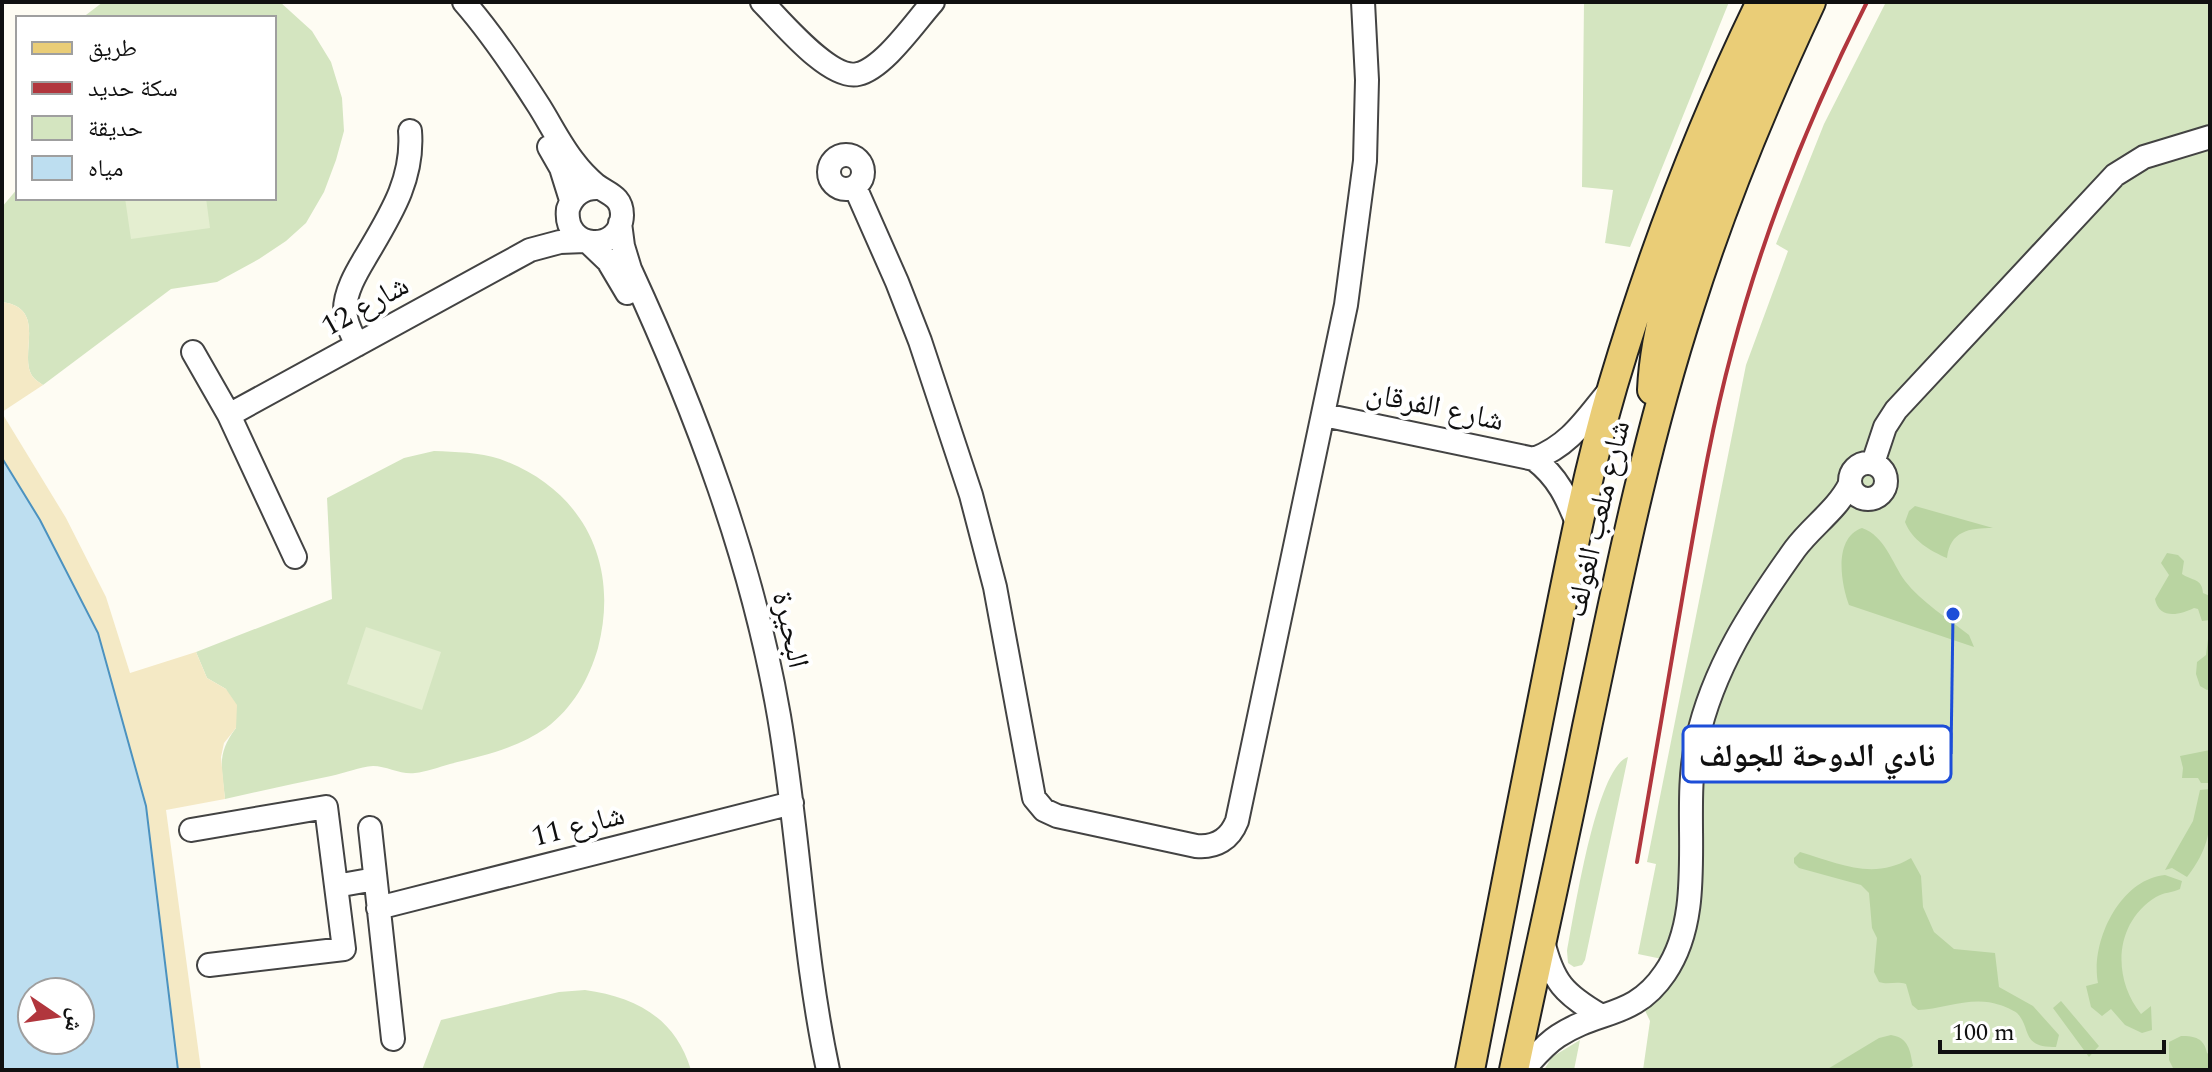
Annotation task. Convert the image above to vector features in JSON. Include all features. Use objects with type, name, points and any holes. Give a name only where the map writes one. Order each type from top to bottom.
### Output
[{"type":"main road","name":"شارع ملعب الغولف","points":[[1470,1070],[1578,525],[1613,387],[1647,278],[1690,164],[1761,2]]},
{"type":"main road","points":[[1654,427],[1654,367],[1664,308],[1719,158],[1788,2]]},
{"type":"main road","name":"شارع ملعب الغولف","points":[[1514,1070],[1630,522],[1654,427],[1690,304],[1724,206],[1811,2]]},
{"type":"street","points":[[448,2],[501,71],[561,168],[570,228],[586,241],[607,239],[620,223],[622,212],[618,201],[610,192],[599,188],[572,160],[503,52],[464,2]]},
{"type":"street","points":[[762,2],[831,68],[846,75],[856,75],[882,60],[933,2]]},
{"type":"street","points":[[855,187],[920,341],[971,495],[995,587],[1031,788],[1039,805],[1051,814],[1202,847],[1220,842],[1232,831],[1240,805],[1346,305],[1365,161],[1367,80],[1363,2]]},
{"type":"street","points":[[357,345],[346,317],[348,295],[356,272],[389,217],[403,185],[411,160],[410,131]]},
{"type":"street","points":[[1873,463],[1885,427],[1896,410],[2115,175],[2144,157],[2210,137]]},
{"type":"street","points":[[569,207],[583,190],[599,188]]},
{"type":"street","name":"شارع 12","points":[[530,250],[569,207]]},
{"type":"street","name":"البحيرة","points":[[620,223],[630,269],[670,376],[725,502],[764,674],[828,1070]]},
{"type":"street","name":"شارع 12","points":[[229,415],[530,250],[560,242],[586,241]]},
{"type":"street","name":"البحيرة","points":[[586,241],[608,261],[620,279],[670,376]]},
{"type":"street","points":[[193,352],[229,415],[295,557]]},
{"type":"street","name":"شارع الفرقان","points":[[1534,459],[1561,447],[1613,387]]},
{"type":"street","name":"شارع الفرقان","points":[[1324,415],[1534,459],[1558,482],[1578,525]]},
{"type":"street","points":[[1523,1070],[1558,1036],[1600,1015],[1626,1009],[1640,1001],[1665,973],[1683,938],[1689,891],[1690,780],[1716,677],[1734,639],[1795,549],[1844,495],[1857,492],[1877,497],[1886,484],[1885,473],[1873,463]]},
{"type":"street","points":[[1857,492],[1856,467],[1873,463]]},
{"type":"street","name":"البحيرة","points":[[786,804],[801,986],[816,1070]]},
{"type":"street","name":"شارع 11","points":[[378,908],[786,804]]},
{"type":"street","points":[[191,830],[326,807],[344,949],[209,965]]},
{"type":"street","points":[[370,828],[393,1039]]},
{"type":"street","points":[[336,886],[375,879]]},
{"type":"street","points":[[1542,936],[1550,969],[1560,985],[1570,996],[1600,1015]]},
{"type":"green space","points":[[103,2],[280,2],[312,31],[331,62],[342,98],[344,131],[324,192],[306,223],[286,241],[217,282],[171,289],[43,385],[34,378],[29,368],[28,323],[24,313],[16,306],[2,302],[2,207],[16,190],[16,200],[276,200],[276,16],[85,16]]},
{"type":"green space","points":[[1584,2],[1729,2],[1630,247],[1605,243],[1613,190],[1582,187]]},
{"type":"green space","points":[[1886,2],[2210,2],[2210,1070],[1643,1070],[1650,1021],[1637,994],[1662,959],[1638,954],[1656,864],[1647,862],[1746,365],[1788,251],[1776,244],[1824,124]]},
{"type":"green space","points":[[125,200],[206,200],[210,228],[131,239]]},
{"type":"green space","points":[[434,451],[492,457],[529,472],[553,489],[573,510],[588,533],[599,559],[604,587],[604,617],[594,660],[579,692],[546,728],[524,741],[487,754],[415,773],[368,767],[225,799],[223,754],[236,728],[226,689],[207,678],[196,652],[332,599],[327,498],[404,458]]},
{"type":"green space","points":[[1915,506],[1993,528],[1962,533],[1952,542],[1947,558],[1922,544],[1908,528],[1905,522],[1909,511]]},
{"type":"green space","points":[[1862,528],[1877,537],[1912,589],[1969,635],[1974,647],[1849,605],[1842,574],[1843,551],[1853,533]]},
{"type":"green space","points":[[2167,553],[2178,555],[2184,561],[2182,574],[2199,582],[2203,593],[2210,596],[2210,620],[2202,621],[2198,609],[2171,614],[2157,606],[2155,599],[2169,575],[2161,563]]},
{"type":"green space","points":[[366,627],[441,652],[422,710],[347,684]]},
{"type":"green space","points":[[2208,639],[2210,689],[2207,690],[2200,686],[2196,674],[2197,662],[2206,655]]},
{"type":"green space","points":[[2210,750],[2210,783],[2201,783],[2198,778],[2182,778],[2180,756]]},
{"type":"green space","points":[[1628,757],[1585,960],[1582,965],[1574,967],[1568,963],[1567,951],[1588,845],[1606,787],[1616,767]]},
{"type":"green space","points":[[2210,789],[2208,835],[2201,855],[2187,877],[2172,868],[2165,870],[2193,821],[2200,790]]},
{"type":"green space","points":[[1800,852],[1842,865],[1869,869],[1897,865],[1911,858],[1921,876],[1923,907],[1934,932],[1954,949],[1995,953],[1999,987],[2033,1006],[2059,1035],[2056,1047],[2032,1041],[2022,1019],[2004,1006],[1979,1001],[1918,1010],[1912,1005],[1906,984],[1879,982],[1874,972],[1877,938],[1872,928],[1869,893],[1861,885],[1799,868],[1794,858]]},
{"type":"green space","points":[[2165,875],[2182,881],[2180,889],[2159,895],[2142,908],[2125,936],[2122,952],[2125,984],[2132,1000],[2141,1014],[2151,1006],[2152,1030],[2142,1033],[2125,1025],[2111,1009],[2102,1016],[2091,1007],[2086,986],[2098,983],[2099,949],[2104,932],[2122,900],[2149,879]]},
{"type":"green space","points":[[585,990],[620,998],[651,1013],[675,1036],[691,1070],[422,1070],[441,1020],[559,992]]},
{"type":"green space","points":[[2061,1001],[2099,1046],[2089,1057],[2053,1008]]},
{"type":"green space","points":[[1891,1035],[1905,1042],[1913,1066],[1906,1070],[1826,1070],[1879,1038]]},
{"type":"green space","points":[[2181,1036],[2195,1037],[2201,1041],[2210,1055],[2210,1070],[2174,1070],[2169,1060],[2169,1042]]},
{"type":"green space","points":[[1580,1040],[1574,1070],[1544,1070],[1552,1057]]},
{"type":"sand","points":[[2,302],[16,306],[24,313],[29,334],[29,368],[34,378],[43,385],[2,412]]},
{"type":"sand","points":[[2,413],[66,518],[106,597],[130,673],[196,652],[207,678],[226,689],[237,705],[236,728],[224,743],[221,757],[225,799],[166,810],[201,1070],[178,1070],[146,806],[98,633],[40,520],[2,458]]},
{"type":"water","points":[[2,458],[40,520],[98,633],[146,806],[178,1070],[2,1070]]},
{"type":"railway","points":[[1637,862],[1700,498],[1732,351],[1790,173],[1867,2]]},
{"type":"place","name":"نادي الدوحة للجولف","points":[[1953,614]]}]
